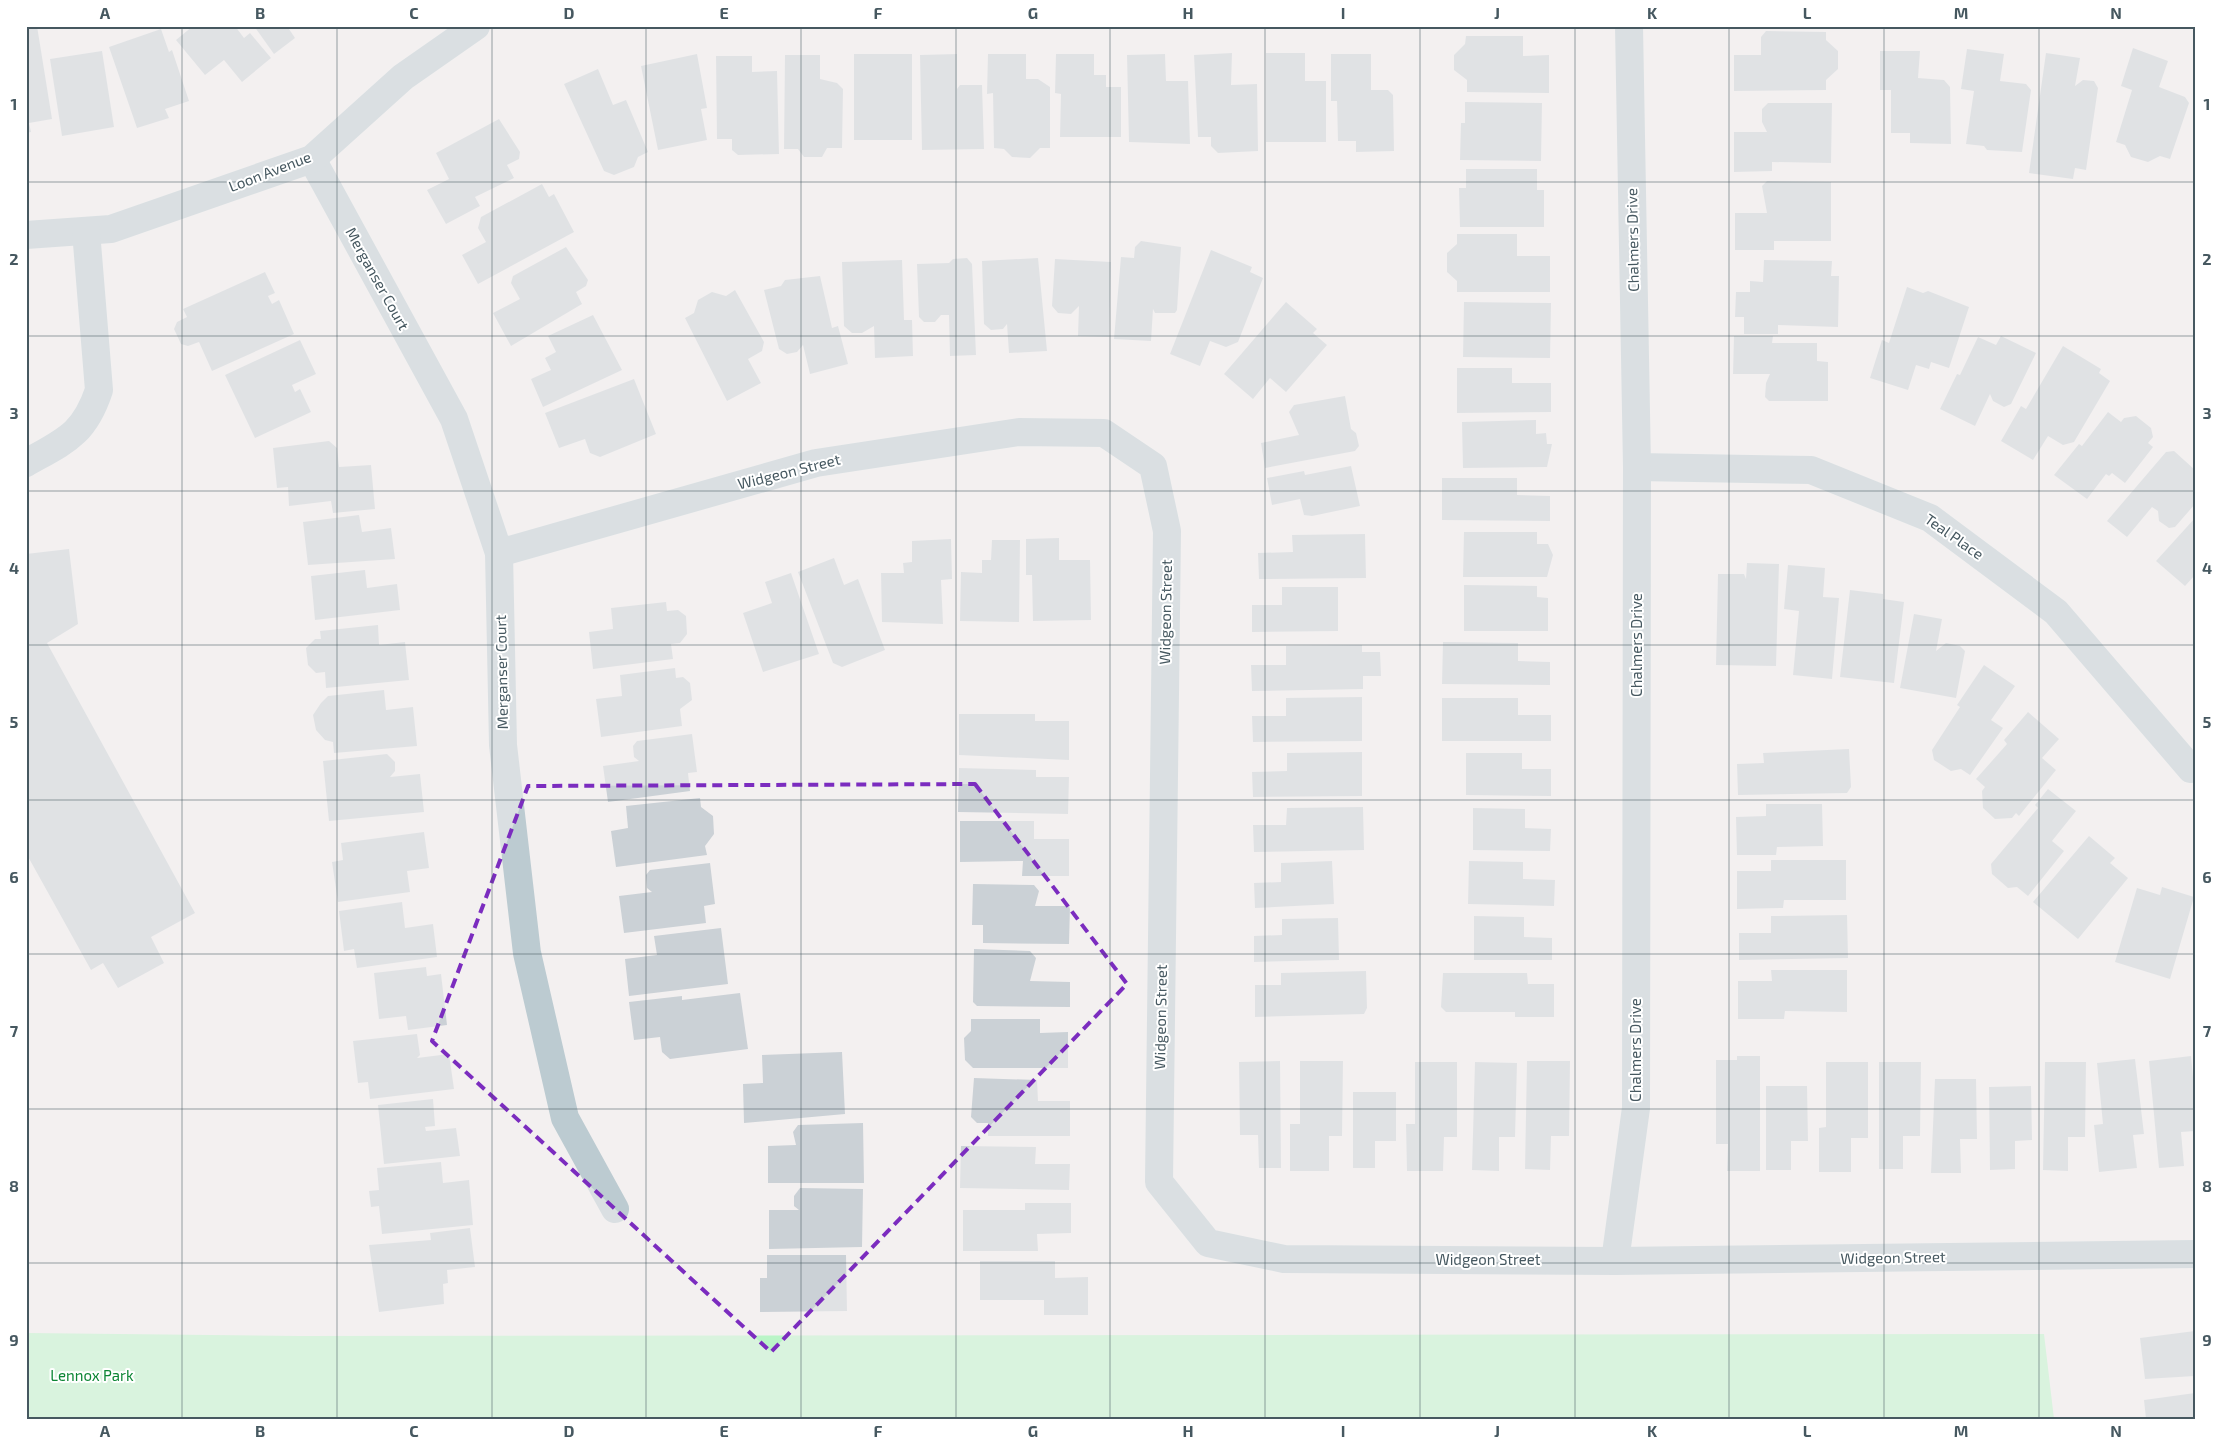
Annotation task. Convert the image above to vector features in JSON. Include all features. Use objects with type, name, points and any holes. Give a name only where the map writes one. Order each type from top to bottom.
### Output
[{"type":"street","name":"Loon Avenue","points":[[26,235],[111,229],[312,159],[403,77],[476,26]]},
{"type":"street","name":"Chalmers Drive","points":[[1615,1262],[1636,1108],[1637,467],[1630,26]]},
{"type":"street","name":"Merganser Court","points":[[312,159],[454,419],[499,553],[503,745],[527,952],[565,1118],[616,1209]]},
{"type":"street","points":[[26,463],[72,436],[84,424],[94,407],[99,390],[86,231]]},
{"type":"street","name":"Widgeon Street","points":[[499,553],[816,462],[1019,432],[1104,433],[1153,466],[1167,531],[1159,1182],[1208,1243],[1284,1259],[1615,1262],[2195,1254]]},
{"type":"street","name":"Teal Place","points":[[1637,467],[1811,470],[1930,518],[2056,612],[2191,769]]},
{"type":"highlighted area","points":[[975,784],[1127,984],[771,1352],[432,1041],[528,786]]},
{"type":"green space","name":"Lennox Park","points":[[26,1333],[299,1336],[2044,1334],[2054,1419],[26,1419]]},
{"type":"building","points":[[26,26],[37,26],[52,119],[29,123],[31,132],[26,133]]},
{"type":"building","points":[[193,26],[235,26],[244,38],[250,33],[271,58],[242,82],[224,60],[205,75],[176,40]]},
{"type":"building","points":[[254,26],[287,26],[295,38],[274,54]]},
{"type":"building","points":[[161,29],[169,52],[172,50],[189,101],[165,109],[169,118],[137,128],[109,47]]},
{"type":"building","points":[[1766,31],[1826,32],[1826,40],[1838,51],[1838,69],[1826,80],[1826,90],[1734,91],[1734,55],[1761,55],[1761,37]]},
{"type":"building","points":[[1466,36],[1523,36],[1523,56],[1549,55],[1549,93],[1467,92],[1467,80],[1454,70],[1454,55],[1465,44]]},
{"type":"building","points":[[2133,48],[2168,61],[2159,87],[2185,97],[2189,103],[2170,159],[2160,156],[2148,162],[2131,157],[2125,145],[2116,142],[2132,90],[2121,86]]},
{"type":"building","points":[[1967,49],[2004,54],[2000,81],[2026,84],[2031,90],[2022,152],[1987,150],[1984,146],[1966,144],[1974,91],[1961,89]]},
{"type":"building","points":[[102,51],[114,127],[62,136],[50,59]]},
{"type":"building","points":[[1880,51],[1920,51],[1918,78],[1944,80],[1950,87],[1951,144],[1910,143],[1910,133],[1891,133],[1891,90],[1880,90]]},
{"type":"building","points":[[1232,53],[1231,85],[1257,84],[1258,151],[1218,153],[1211,146],[1211,137],[1198,137],[1194,55]]},
{"type":"building","points":[[1266,53],[1305,53],[1305,81],[1326,81],[1326,142],[1266,142]]},
{"type":"building","points":[[2046,53],[2080,58],[2075,86],[2083,80],[2094,81],[2098,88],[2086,170],[2075,168],[2073,179],[2029,173]]},
{"type":"building","points":[[697,54],[707,108],[701,109],[707,140],[658,150],[641,66]]},
{"type":"building","points":[[854,54],[912,54],[912,140],[854,140]]},
{"type":"building","points":[[957,54],[957,89],[960,85],[982,85],[984,149],[922,150],[920,55]]},
{"type":"building","points":[[988,54],[1026,54],[1026,79],[1038,79],[1050,87],[1050,148],[1040,148],[1030,158],[1012,157],[1004,149],[994,148],[993,93],[987,94]]},
{"type":"building","points":[[1056,54],[1094,54],[1094,75],[1106,75],[1106,87],[1121,87],[1121,137],[1060,137],[1061,94],[1055,93]]},
{"type":"building","points":[[1165,54],[1166,81],[1188,81],[1190,144],[1129,142],[1127,55]]},
{"type":"building","points":[[1331,54],[1371,54],[1371,90],[1388,90],[1393,95],[1394,151],[1356,152],[1356,141],[1338,141],[1337,101],[1331,101]]},
{"type":"building","points":[[785,55],[820,55],[820,79],[837,83],[843,89],[842,148],[827,148],[822,157],[804,157],[798,149],[784,149]]},
{"type":"building","points":[[716,56],[752,56],[752,72],[777,71],[779,154],[738,155],[732,150],[732,139],[717,139]]},
{"type":"building","points":[[598,69],[613,105],[626,100],[648,152],[638,157],[634,167],[614,175],[604,171],[564,84]]},
{"type":"building","points":[[1465,102],[1542,103],[1541,161],[1460,160],[1461,123],[1465,123]]},
{"type":"building","points":[[1768,103],[1832,103],[1831,163],[1772,162],[1772,171],[1734,172],[1734,132],[1767,132],[1762,122],[1762,109]]},
{"type":"building","points":[[499,119],[520,152],[519,159],[507,165],[514,178],[475,197],[480,206],[446,224],[427,190],[449,179],[436,153]]},
{"type":"building","points":[[1466,169],[1537,169],[1537,190],[1544,190],[1544,227],[1460,227],[1459,188],[1466,188]]},
{"type":"building","points":[[1767,181],[1831,182],[1831,241],[1774,241],[1774,250],[1735,250],[1735,213],[1767,213],[1762,186]]},
{"type":"building","points":[[542,184],[549,197],[554,194],[574,232],[478,284],[462,255],[486,242],[478,228],[481,217]]},
{"type":"building","points":[[1457,234],[1517,234],[1517,256],[1550,256],[1550,292],[1457,292],[1457,281],[1447,272],[1447,253],[1457,244]]},
{"type":"building","points":[[1141,241],[1181,247],[1177,310],[1175,313],[1155,313],[1153,309],[1151,341],[1114,339],[1121,257],[1134,258],[1135,247]]},
{"type":"building","points":[[566,247],[588,280],[586,286],[576,292],[582,304],[511,346],[493,313],[520,299],[511,283],[513,276]]},
{"type":"building","points":[[1211,250],[1252,267],[1250,272],[1263,278],[1238,342],[1226,347],[1210,341],[1200,366],[1170,354]]},
{"type":"building","points":[[967,258],[972,264],[976,355],[950,356],[949,315],[941,315],[935,322],[924,322],[919,317],[917,264],[949,263],[953,259]]},
{"type":"building","points":[[1038,258],[1047,351],[1009,353],[1007,324],[1003,329],[991,330],[984,324],[982,261]]},
{"type":"building","points":[[1055,259],[1111,262],[1109,337],[1078,336],[1079,306],[1071,314],[1058,313],[1052,306]]},
{"type":"building","points":[[902,260],[904,320],[912,320],[913,356],[875,358],[874,326],[862,333],[852,333],[844,326],[842,262]]},
{"type":"building","points":[[1764,260],[1832,261],[1831,276],[1839,276],[1838,327],[1778,325],[1778,334],[1744,334],[1744,317],[1735,317],[1736,292],[1750,292],[1750,281],[1763,282]]},
{"type":"building","points":[[265,272],[275,293],[268,296],[272,304],[279,300],[294,334],[212,371],[199,342],[188,346],[181,344],[174,329],[177,322],[187,317],[183,309]]},
{"type":"building","points":[[820,276],[832,328],[838,326],[848,364],[810,374],[803,345],[797,352],[787,354],[779,349],[764,290],[781,286],[785,280]]},
{"type":"building","points":[[1907,287],[1923,293],[1928,291],[1969,307],[1949,368],[1931,362],[1929,369],[1916,365],[1908,390],[1870,378],[1882,340],[1889,343]]},
{"type":"building","points":[[735,290],[764,342],[762,351],[748,359],[761,383],[727,401],[685,318],[694,313],[698,300],[712,292],[726,296]]},
{"type":"building","points":[[1286,302],[1317,329],[1313,333],[1327,345],[1286,392],[1270,378],[1253,399],[1224,374]]},
{"type":"building","points":[[1464,302],[1551,303],[1550,358],[1463,357]]},
{"type":"building","points":[[593,315],[622,370],[543,407],[531,379],[551,370],[545,358],[556,352],[548,336]]},
{"type":"building","points":[[1734,336],[1773,336],[1772,343],[1817,343],[1817,361],[1828,362],[1828,401],[1769,401],[1765,397],[1766,383],[1770,374],[1733,374]]},
{"type":"building","points":[[2001,336],[2036,353],[2011,404],[2004,407],[1993,401],[1990,394],[1975,426],[1940,409],[1957,374],[1960,375],[1978,337],[1996,345]]},
{"type":"building","points":[[300,340],[316,374],[292,385],[295,392],[300,389],[311,412],[255,438],[225,375]]},
{"type":"building","points":[[2063,346],[2101,369],[2099,373],[2110,381],[2074,442],[2063,445],[2048,436],[2033,460],[2001,441],[2021,406],[2026,409]]},
{"type":"building","points":[[1457,368],[1512,368],[1512,383],[1551,383],[1551,412],[1457,413]]},
{"type":"building","points":[[634,379],[656,434],[600,457],[590,453],[585,439],[559,448],[545,413]]},
{"type":"building","points":[[1345,396],[1351,429],[1356,433],[1359,446],[1355,451],[1265,468],[1261,443],[1299,435],[1289,412],[1294,405]]},
{"type":"building","points":[[2108,412],[2121,422],[2124,418],[2136,416],[2151,428],[2153,437],[2148,443],[2153,447],[2125,483],[2112,473],[2109,476],[2106,474],[2087,499],[2054,475],[2079,444],[2082,446]]},
{"type":"building","points":[[1536,420],[1536,434],[1546,433],[1547,444],[1552,444],[1547,467],[1463,468],[1462,422]]},
{"type":"building","points":[[329,441],[337,448],[339,467],[371,465],[375,509],[333,513],[331,501],[289,506],[288,487],[277,488],[273,448]]},
{"type":"building","points":[[2174,451],[2195,470],[2195,504],[2175,527],[2169,528],[2159,521],[2158,511],[2152,507],[2127,537],[2107,521],[2166,452]]},
{"type":"building","points":[[1351,466],[1360,506],[1312,516],[1304,515],[1300,499],[1272,505],[1267,478],[1304,471],[1305,475]]},
{"type":"building","points":[[1442,478],[1517,478],[1517,495],[1550,496],[1550,521],[1442,520]]},
{"type":"building","points":[[359,515],[362,532],[391,528],[395,559],[308,565],[303,522]]},
{"type":"building","points":[[2195,518],[2195,575],[2185,586],[2156,561]]},
{"type":"building","points":[[1464,532],[1537,532],[1537,544],[1548,544],[1553,555],[1547,577],[1463,577]]},
{"type":"building","points":[[1365,534],[1366,578],[1259,579],[1258,553],[1293,552],[1292,535]]},
{"type":"building","points":[[1059,538],[1059,560],[1090,560],[1091,620],[1033,621],[1032,575],[1026,575],[1026,539]]},
{"type":"building","points":[[951,539],[952,579],[941,580],[943,624],[882,622],[881,573],[904,573],[903,563],[912,562],[912,541]]},
{"type":"building","points":[[992,540],[1020,540],[1019,622],[960,621],[961,572],[982,573],[982,560],[991,560]]},
{"type":"building","points":[[69,549],[78,624],[47,643],[195,913],[151,937],[164,963],[118,988],[103,963],[91,970],[26,853],[26,554]]},
{"type":"building","points":[[834,558],[844,585],[858,579],[885,650],[842,667],[833,663],[798,572]]},
{"type":"building","points":[[1747,563],[1779,564],[1776,666],[1716,665],[1718,574],[1744,574],[1746,579]]},
{"type":"building","points":[[1788,565],[1825,568],[1823,597],[1839,598],[1832,679],[1793,675],[1799,611],[1784,609]]},
{"type":"building","points":[[365,570],[367,588],[397,584],[400,610],[315,620],[311,576]]},
{"type":"building","points":[[791,573],[819,654],[763,672],[743,613],[772,603],[765,582]]},
{"type":"building","points":[[1464,585],[1537,586],[1537,597],[1548,598],[1548,631],[1464,631]]},
{"type":"building","points":[[1282,587],[1338,587],[1338,631],[1252,632],[1252,605],[1282,605]]},
{"type":"building","points":[[1850,590],[1883,594],[1883,599],[1904,602],[1894,683],[1840,677]]},
{"type":"building","points":[[666,602],[667,611],[678,610],[686,616],[687,634],[680,643],[671,644],[673,659],[593,669],[589,632],[613,629],[611,608]]},
{"type":"building","points":[[1914,614],[1942,619],[1936,651],[1946,643],[1960,646],[1965,651],[1956,698],[1900,688]]},
{"type":"building","points":[[378,625],[379,645],[405,642],[409,680],[326,688],[325,672],[316,673],[308,665],[306,648],[315,639],[321,639],[320,631]]},
{"type":"building","points":[[1443,642],[1518,643],[1518,661],[1550,662],[1550,685],[1442,684]]},
{"type":"building","points":[[1362,645],[1362,652],[1380,652],[1381,676],[1363,676],[1363,689],[1252,691],[1251,665],[1286,665],[1286,646]]},
{"type":"building","points":[[1984,665],[2015,686],[1991,720],[2003,728],[1970,775],[1961,769],[1951,771],[1934,760],[1932,750],[1960,707],[1957,705]]},
{"type":"building","points":[[675,668],[676,678],[683,677],[690,683],[692,700],[680,709],[682,726],[601,737],[596,699],[622,696],[620,675]]},
{"type":"building","points":[[384,690],[386,710],[413,707],[417,746],[334,753],[333,742],[325,740],[316,730],[313,715],[321,703],[328,696]]},
{"type":"building","points":[[1362,697],[1362,741],[1253,742],[1252,716],[1286,716],[1286,698]]},
{"type":"building","points":[[1442,698],[1518,698],[1518,715],[1551,715],[1551,741],[1442,741]]},
{"type":"building","points":[[2028,712],[2059,739],[2042,758],[2056,770],[2019,816],[2016,813],[2012,818],[1995,819],[1983,808],[1982,791],[1985,787],[1976,779],[2007,744],[2004,740]]},
{"type":"building","points":[[959,714],[1035,714],[1035,721],[1069,721],[1069,760],[959,755]]},
{"type":"building","points":[[692,734],[697,772],[688,773],[690,791],[608,802],[603,766],[639,761],[634,757],[633,746],[637,741]]},
{"type":"building","points":[[1849,749],[1851,787],[1847,793],[1738,795],[1737,764],[1764,763],[1763,753]]},
{"type":"building","points":[[1362,752],[1362,796],[1253,797],[1252,772],[1287,771],[1287,753]]},
{"type":"building","points":[[1466,753],[1522,753],[1522,769],[1551,769],[1551,796],[1466,795]]},
{"type":"building","points":[[387,754],[395,762],[395,771],[390,777],[420,774],[424,812],[329,821],[323,761]]},
{"type":"building","points":[[959,768],[1036,770],[1036,777],[1069,777],[1068,814],[958,812]]},
{"type":"building","points":[[2048,789],[2076,811],[2052,841],[2064,851],[2028,896],[2017,887],[2008,888],[1992,874],[1991,864],[2038,808],[2035,805]]},
{"type":"building","points":[[700,798],[701,807],[713,816],[714,834],[705,846],[707,855],[616,867],[611,831],[628,828],[626,806]]},
{"type":"building","points":[[1766,804],[1822,804],[1823,846],[1777,847],[1776,855],[1737,855],[1736,817],[1766,816]]},
{"type":"building","points":[[1363,807],[1364,850],[1254,852],[1253,825],[1286,825],[1287,808]]},
{"type":"building","points":[[1473,808],[1525,809],[1525,828],[1551,829],[1550,851],[1473,850]]},
{"type":"building","points":[[960,821],[1034,821],[1034,839],[1069,839],[1069,876],[1022,876],[1023,861],[960,862]]},
{"type":"building","points":[[424,832],[429,868],[407,871],[410,892],[338,902],[332,862],[343,860],[341,843]]},
{"type":"building","points":[[2089,836],[2115,858],[2110,863],[2128,878],[2078,939],[2033,902]]},
{"type":"building","points":[[1771,860],[1846,860],[1846,900],[1784,900],[1783,908],[1737,909],[1737,871],[1771,871]]},
{"type":"building","points":[[1332,861],[1334,904],[1255,908],[1254,883],[1281,882],[1281,863]]},
{"type":"building","points":[[1469,861],[1523,862],[1523,879],[1555,880],[1554,906],[1468,904]]},
{"type":"building","points":[[710,863],[715,904],[704,906],[706,923],[624,933],[619,896],[652,892],[647,888],[646,875],[650,870]]},
{"type":"building","points":[[973,884],[1034,885],[1039,891],[1035,906],[1070,906],[1069,944],[983,943],[983,925],[972,925]]},
{"type":"building","points":[[2162,887],[2194,897],[2170,979],[2115,962],[2137,888],[2160,895]]},
{"type":"building","points":[[402,902],[405,928],[433,924],[437,957],[357,968],[354,949],[344,951],[339,911]]},
{"type":"building","points":[[1847,915],[1848,958],[1739,960],[1739,933],[1771,933],[1771,916]]},
{"type":"building","points":[[1474,916],[1524,917],[1524,937],[1552,938],[1552,960],[1474,960]]},
{"type":"building","points":[[1338,918],[1339,960],[1254,962],[1254,936],[1282,935],[1282,919]]},
{"type":"building","points":[[721,928],[728,984],[629,996],[625,959],[657,955],[654,936]]},
{"type":"building","points":[[974,949],[1030,951],[1036,958],[1030,981],[1070,982],[1070,1007],[977,1006],[973,1002]]},
{"type":"building","points":[[426,967],[427,976],[441,974],[447,1025],[408,1030],[406,1016],[379,1019],[374,973]]},
{"type":"building","points":[[1771,970],[1847,970],[1847,1012],[1785,1011],[1784,1019],[1738,1019],[1738,981],[1772,981]]},
{"type":"building","points":[[1366,971],[1367,1008],[1364,1014],[1255,1017],[1255,985],[1281,985],[1281,973]]},
{"type":"building","points":[[1443,973],[1527,973],[1528,984],[1554,984],[1554,1017],[1515,1017],[1515,1012],[1446,1012],[1441,1007]]},
{"type":"building","points":[[740,993],[748,1049],[670,1059],[662,1052],[660,1037],[634,1040],[629,1002],[682,996],[682,1000]]},
{"type":"building","points":[[971,1019],[1040,1019],[1040,1033],[1068,1032],[1068,1068],[973,1068],[965,1060],[964,1038],[971,1031]]},
{"type":"building","points":[[417,1034],[420,1055],[417,1058],[449,1054],[454,1089],[370,1099],[368,1082],[358,1083],[353,1041]]},
{"type":"building","points":[[842,1052],[845,1114],[744,1123],[743,1084],[763,1083],[762,1055]]},
{"type":"building","points":[[1737,1056],[1760,1056],[1760,1171],[1727,1171],[1728,1144],[1716,1144],[1716,1060],[1737,1060]]},
{"type":"building","points":[[2191,1056],[2195,1098],[2195,1131],[2181,1132],[2184,1166],[2159,1168],[2149,1061]]},
{"type":"building","points":[[2135,1059],[2144,1134],[2133,1135],[2137,1168],[2099,1172],[2094,1125],[2103,1124],[2097,1063]]},
{"type":"building","points":[[1280,1061],[1281,1168],[1259,1168],[1258,1135],[1240,1135],[1239,1062]]},
{"type":"building","points":[[1300,1061],[1343,1061],[1342,1136],[1329,1136],[1329,1171],[1290,1171],[1290,1124],[1300,1124]]},
{"type":"building","points":[[1527,1061],[1570,1061],[1569,1136],[1551,1136],[1550,1170],[1525,1169]]},
{"type":"building","points":[[1415,1062],[1457,1062],[1457,1137],[1444,1137],[1443,1171],[1407,1171],[1406,1124],[1415,1124]]},
{"type":"building","points":[[1475,1062],[1517,1063],[1515,1137],[1499,1137],[1499,1171],[1472,1170]]},
{"type":"building","points":[[1826,1062],[1868,1062],[1868,1138],[1851,1138],[1851,1172],[1819,1172],[1819,1128],[1826,1127]]},
{"type":"building","points":[[1879,1062],[1921,1062],[1920,1136],[1903,1136],[1903,1169],[1879,1169]]},
{"type":"building","points":[[2045,1062],[2086,1062],[2085,1137],[2068,1137],[2068,1171],[2043,1170]]},
{"type":"building","points":[[974,1078],[1037,1080],[1038,1101],[1070,1101],[1070,1136],[988,1136],[988,1123],[977,1123],[971,1117]]},
{"type":"building","points":[[1935,1079],[1976,1079],[1977,1139],[1960,1139],[1961,1173],[1931,1173]]},
{"type":"building","points":[[1766,1086],[1807,1086],[1808,1141],[1791,1141],[1791,1170],[1766,1170]]},
{"type":"building","points":[[2031,1086],[2032,1140],[2015,1141],[2015,1169],[1990,1170],[1989,1087]]},
{"type":"building","points":[[1353,1092],[1396,1092],[1396,1141],[1375,1141],[1375,1168],[1353,1168]]},
{"type":"building","points":[[433,1099],[435,1126],[425,1127],[426,1131],[456,1128],[460,1156],[384,1164],[378,1105]]},
{"type":"building","points":[[863,1123],[864,1183],[768,1183],[768,1146],[796,1145],[793,1132],[798,1125]]},
{"type":"building","points":[[961,1146],[1036,1147],[1035,1164],[1070,1164],[1069,1190],[960,1188]]},
{"type":"building","points":[[441,1162],[443,1183],[469,1180],[473,1225],[382,1234],[379,1206],[371,1207],[369,1191],[379,1190],[377,1168]]},
{"type":"building","points":[[800,1188],[863,1189],[862,1247],[769,1249],[769,1210],[799,1210],[794,1206],[794,1196]]},
{"type":"building","points":[[1025,1203],[1071,1203],[1071,1233],[1037,1234],[1038,1251],[963,1251],[963,1210],[1025,1210]]},
{"type":"building","points":[[470,1228],[475,1267],[447,1270],[448,1283],[443,1284],[444,1304],[379,1312],[369,1245],[431,1240],[430,1233]]},
{"type":"building","points":[[767,1255],[846,1255],[847,1311],[760,1312],[760,1278],[767,1278]]},
{"type":"building","points":[[980,1261],[1055,1261],[1055,1278],[1088,1277],[1088,1315],[1044,1315],[1044,1300],[980,1300]]},
{"type":"building","points":[[2195,1331],[2195,1376],[2145,1379],[2140,1338]]},
{"type":"building","points":[[2195,1393],[2195,1419],[2146,1419],[2144,1400]]}]
